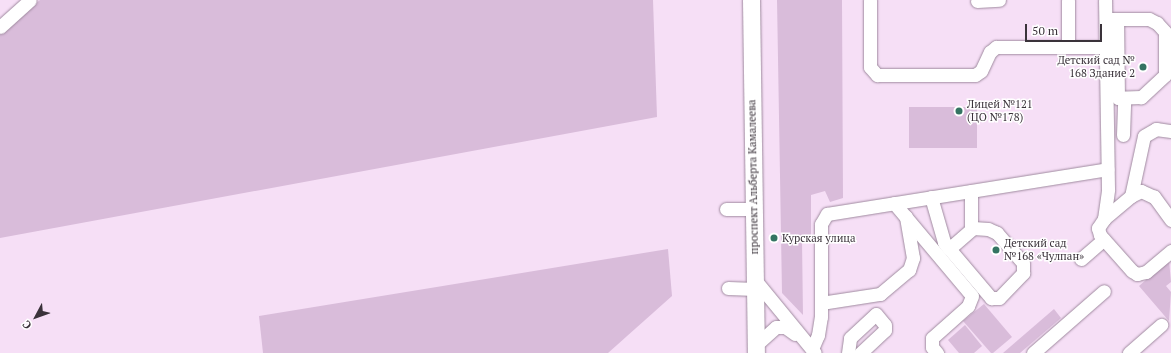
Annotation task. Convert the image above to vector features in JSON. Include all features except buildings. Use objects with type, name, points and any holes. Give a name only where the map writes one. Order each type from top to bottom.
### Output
[{"type":"main road","name":"проспект Альберта Камалеева","points":[[751,0],[752,209],[756,349]]},
{"type":"street","points":[[0,26],[30,0]]},
{"type":"street","points":[[870,0],[870,67],[877,75],[975,75],[981,71],[990,52],[996,47],[1106,47]]},
{"type":"street","points":[[977,1],[999,0]]},
{"type":"street","points":[[1068,0],[1068,47]]},
{"type":"street","points":[[1104,219],[1107,199],[1107,169],[1116,98],[1111,19],[1105,0]]},
{"type":"street","points":[[1111,19],[1106,47],[1123,135]]},
{"type":"street","points":[[1111,19],[1149,19],[1157,23],[1165,32],[1164,77],[1143,96],[1116,98]]},
{"type":"street","points":[[1131,196],[1144,136],[1151,130],[1171,131]]},
{"type":"street","points":[[811,349],[819,329],[823,218],[830,213],[1107,169]]},
{"type":"street","points":[[971,191],[971,229]]},
{"type":"street","points":[[1171,220],[1150,194],[1141,191],[1131,196],[1104,219],[1098,228],[1104,239],[1132,272],[1137,274],[1146,272],[1171,251]]},
{"type":"street","points":[[932,197],[942,237],[949,248],[992,298],[997,299],[1003,295],[1023,274],[1023,263],[997,233],[982,228],[971,229],[949,248]]},
{"type":"street","points":[[894,203],[972,296],[968,306],[932,338],[932,347],[937,353]]},
{"type":"street","points":[[726,209],[752,209]]},
{"type":"street","points":[[821,304],[873,295],[886,290],[912,265],[906,217]]},
{"type":"street","points":[[1081,259],[1104,239]]},
{"type":"street","points":[[728,288],[755,284],[811,349]]},
{"type":"street","points":[[1033,353],[1104,291]]},
{"type":"street","points":[[860,353],[885,330],[885,325],[876,314],[873,295]]},
{"type":"street","points":[[848,353],[852,335],[876,314]]},
{"type":"street","points":[[1129,353],[1161,325]]},
{"type":"street","points":[[756,349],[781,326],[790,330],[811,349]]},
{"type":"shaded area","points":[[40,0],[653,0],[657,117],[0,238],[0,34]]},
{"type":"shaded area","points":[[777,0],[842,0],[843,198],[830,202],[825,191],[811,195],[811,240],[802,240],[803,315],[782,293]]},
{"type":"shaded area","points":[[909,107],[977,107],[977,148],[909,148]]},
{"type":"shaded area","points":[[668,249],[672,296],[608,353],[263,353],[259,316]]},
{"type":"shaded area","points":[[1169,260],[1171,282],[1166,286],[1171,292],[1169,321],[1139,286]]},
{"type":"shaded area","points":[[984,304],[1012,337],[993,353],[991,353],[963,321]]},
{"type":"shaded area","points":[[1054,309],[1061,318],[1020,353],[1003,353]]},
{"type":"shaded area","points":[[965,325],[982,346],[974,353],[959,353],[948,340]]},
{"type":"place","name":"Детский сад № 168 Здание 2","points":[[1143,67]]},
{"type":"place","name":"Лицей №121 (ЦО №178)","points":[[959,111]]},
{"type":"place","name":"Курская улица","points":[[774,238]]},
{"type":"place","name":"Детский сад №168 «Чулпан»","points":[[996,250]]}]
